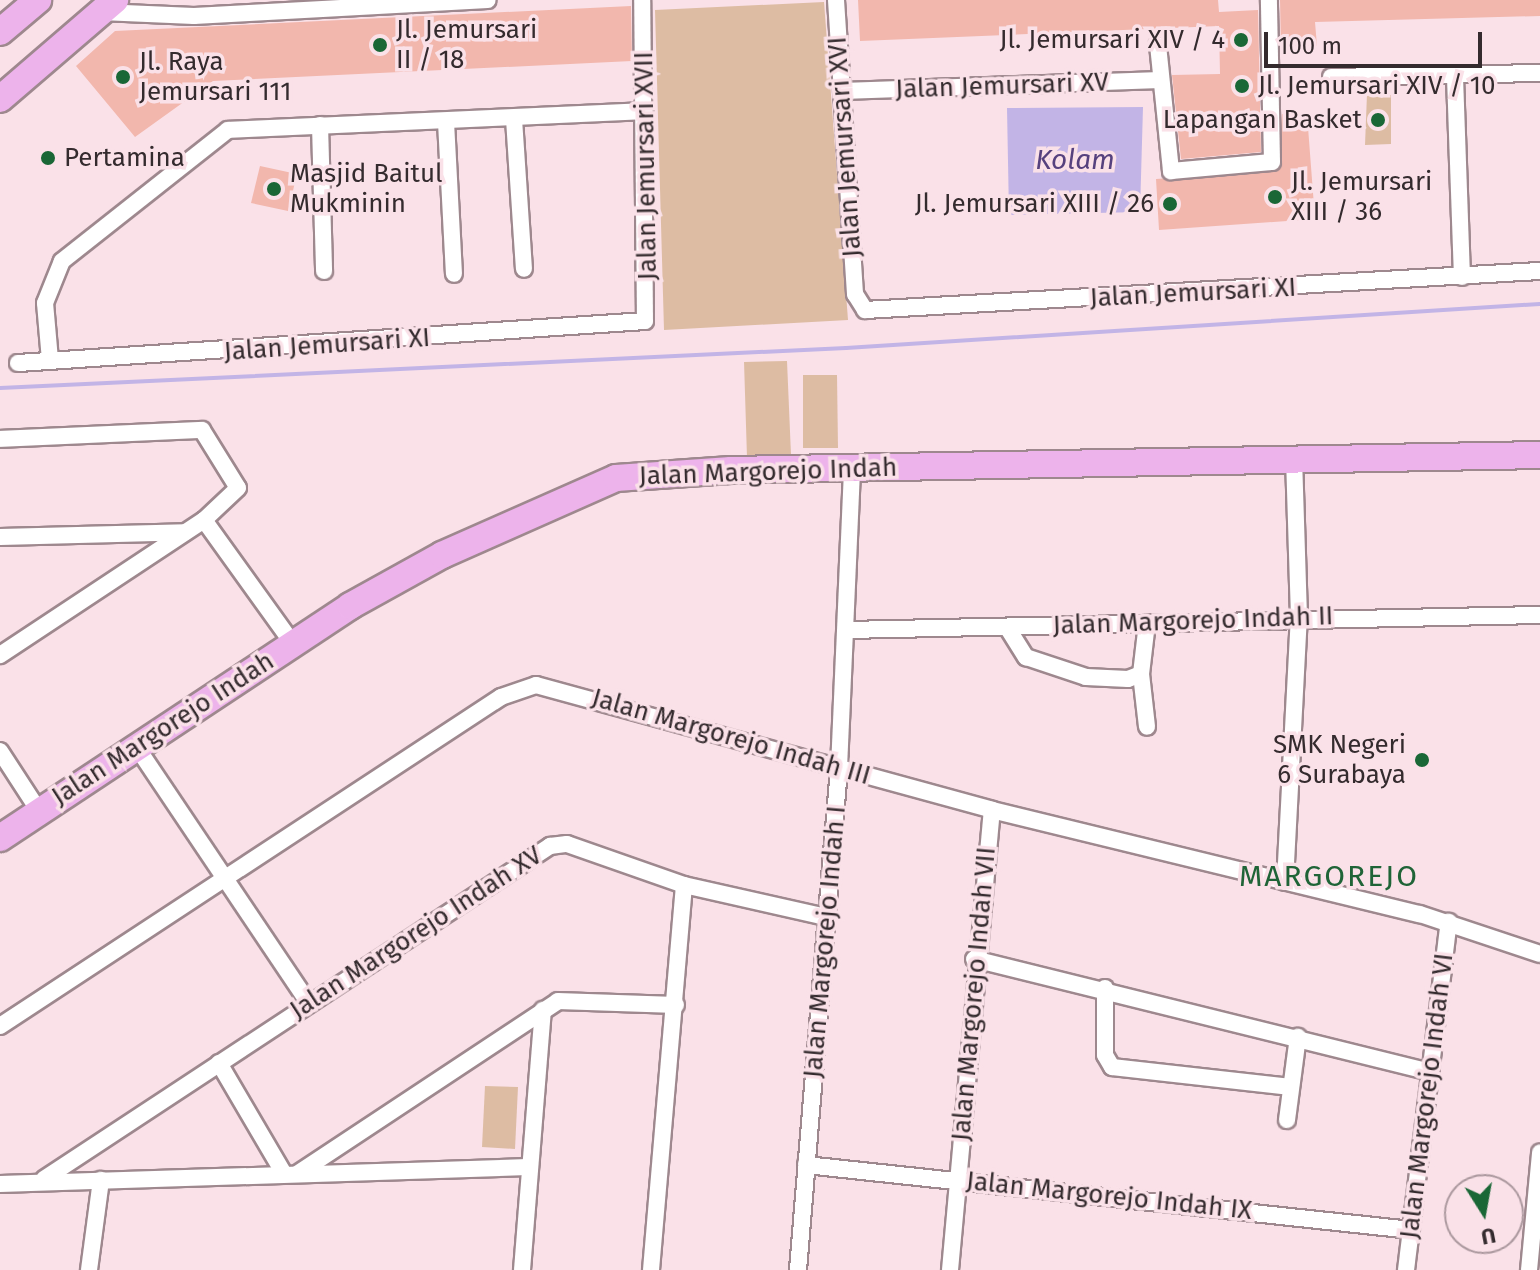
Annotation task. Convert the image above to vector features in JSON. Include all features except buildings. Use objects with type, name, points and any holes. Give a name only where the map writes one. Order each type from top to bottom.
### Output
[{"type":"main road","points":[[0,32],[38,0]]},
{"type":"main road","points":[[0,99],[108,6]]},
{"type":"main road","name":"Jalan Margorejo Indah","points":[[0,838],[293,644],[418,567],[616,478],[852,469],[1540,455]]},
{"type":"street","points":[[155,0],[170,13]]},
{"type":"street","points":[[108,6],[170,13],[353,3],[488,0]]},
{"type":"street","name":"Jalan Jemursari XVII","points":[[637,325],[649,313],[642,0]]},
{"type":"street","name":"Jalan Jemursari XVI","points":[[836,0],[855,294]]},
{"type":"street","points":[[1158,45],[1171,171],[1263,165],[1274,158],[1269,0]]},
{"type":"street","points":[[1331,77],[1540,73]]},
{"type":"street","points":[[1455,77],[1462,277]]},
{"type":"street","name":"Jalan Jemursari XV","points":[[843,91],[1160,80]]},
{"type":"street","points":[[50,360],[48,286],[62,261],[102,224],[228,130],[645,111]]},
{"type":"street","points":[[514,119],[524,269]]},
{"type":"street","points":[[446,122],[454,274]]},
{"type":"street","points":[[320,125],[324,271]]},
{"type":"street","name":"Jalan Jemursari XI","points":[[855,294],[861,307],[874,311],[1540,271]]},
{"type":"street","name":"Jalan Jemursari XI","points":[[18,363],[637,325]]},
{"type":"street","points":[[0,439],[204,431],[238,488],[204,520],[0,655]]},
{"type":"street","points":[[1285,882],[1299,617],[1294,458]]},
{"type":"street","name":"Jalan Margorejo Indah I","points":[[798,1270],[839,768],[852,469]]},
{"type":"street","points":[[204,520],[293,644]]},
{"type":"street","points":[[0,537],[185,532]]},
{"type":"street","name":"Jalan Margorejo Indah II","points":[[846,630],[1299,617],[1540,615]]},
{"type":"street","points":[[1147,623],[1141,674],[1147,727]]},
{"type":"street","points":[[1007,627],[1026,657],[1066,672],[1128,679],[1141,674]]},
{"type":"street","name":"Jalan Margorejo Indah III","points":[[0,1026],[523,687],[548,686],[992,810],[1449,922],[1540,954]]},
{"type":"street","points":[[136,746],[224,882],[309,1003]]},
{"type":"street","points":[[0,751],[39,811]]},
{"type":"street","name":"Jalan Margorejo Indah VII","points":[[950,1270],[974,959],[992,810]]},
{"type":"street","name":"Jalan Margorejo Indah XV","points":[[44,1179],[550,846],[567,844],[684,885],[826,917]]},
{"type":"street","points":[[651,1270],[684,885]]},
{"type":"street","name":"Jalan Margorejo Indah VI","points":[[1406,1270],[1426,1071],[1449,922]]},
{"type":"street","points":[[974,959],[1105,988],[1426,1071]]},
{"type":"street","points":[[1105,988],[1105,1055],[1112,1067],[1291,1087]]},
{"type":"street","points":[[290,1174],[543,1010],[566,1000],[676,1005]]},
{"type":"street","points":[[522,1270],[543,1010]]},
{"type":"street","points":[[1287,1120],[1298,1037]]},
{"type":"street","points":[[219,1063],[290,1174]]},
{"type":"street","points":[[1529,1270],[1540,1153]]},
{"type":"street","name":"Jalan Margorejo Indah IX","points":[[806,1165],[958,1178],[1411,1230]]},
{"type":"street","points":[[0,1184],[44,1179],[101,1180],[528,1167]]},
{"type":"street","points":[[89,1270],[101,1180]]},
{"type":"shaded area","points":[[824,2],[848,320],[664,330],[655,10]]},
{"type":"shaded area","name":"Lapangan Basket","points":[[1367,94],[1391,95],[1391,144],[1365,145]]},
{"type":"shaded area","points":[[787,361],[791,455],[747,457],[744,362]]},
{"type":"shaded area","points":[[803,375],[837,375],[838,448],[803,448]]},
{"type":"shaded area","points":[[485,1086],[518,1087],[515,1149],[482,1147]]},
{"type":"water","name":"Kolam","points":[[1143,107],[1140,212],[1009,215],[1007,108]]},
{"type":"waterway","points":[[0,388],[846,348],[1540,304]]},
{"type":"place","name":"Jl. Jemursari XIV / 4","points":[[1241,40]]},
{"type":"place","name":"Jl. Jemursari II / 18","points":[[380,45]]},
{"type":"place","name":"Jl. Raya Jemursari 111","points":[[123,77]]},
{"type":"place","name":"Jl. Jemursari XIV / 10","points":[[1242,86]]},
{"type":"place","name":"Lapangan Basket","points":[[1378,120]]},
{"type":"place","name":"Pertamina","points":[[48,158]]},
{"type":"place","name":"Masjid Baitul Mukminin","points":[[274,189]]},
{"type":"place","name":"Jl. Jemursari XIII / 36","points":[[1275,197]]},
{"type":"place","name":"Jl. Jemursari XIII / 26","points":[[1170,204]]},
{"type":"place","name":"SMK Negeri 6 Surabaya","points":[[1422,760]]},
{"type":"district","name":"MARGOREJO","points":[[1329,876]]}]
